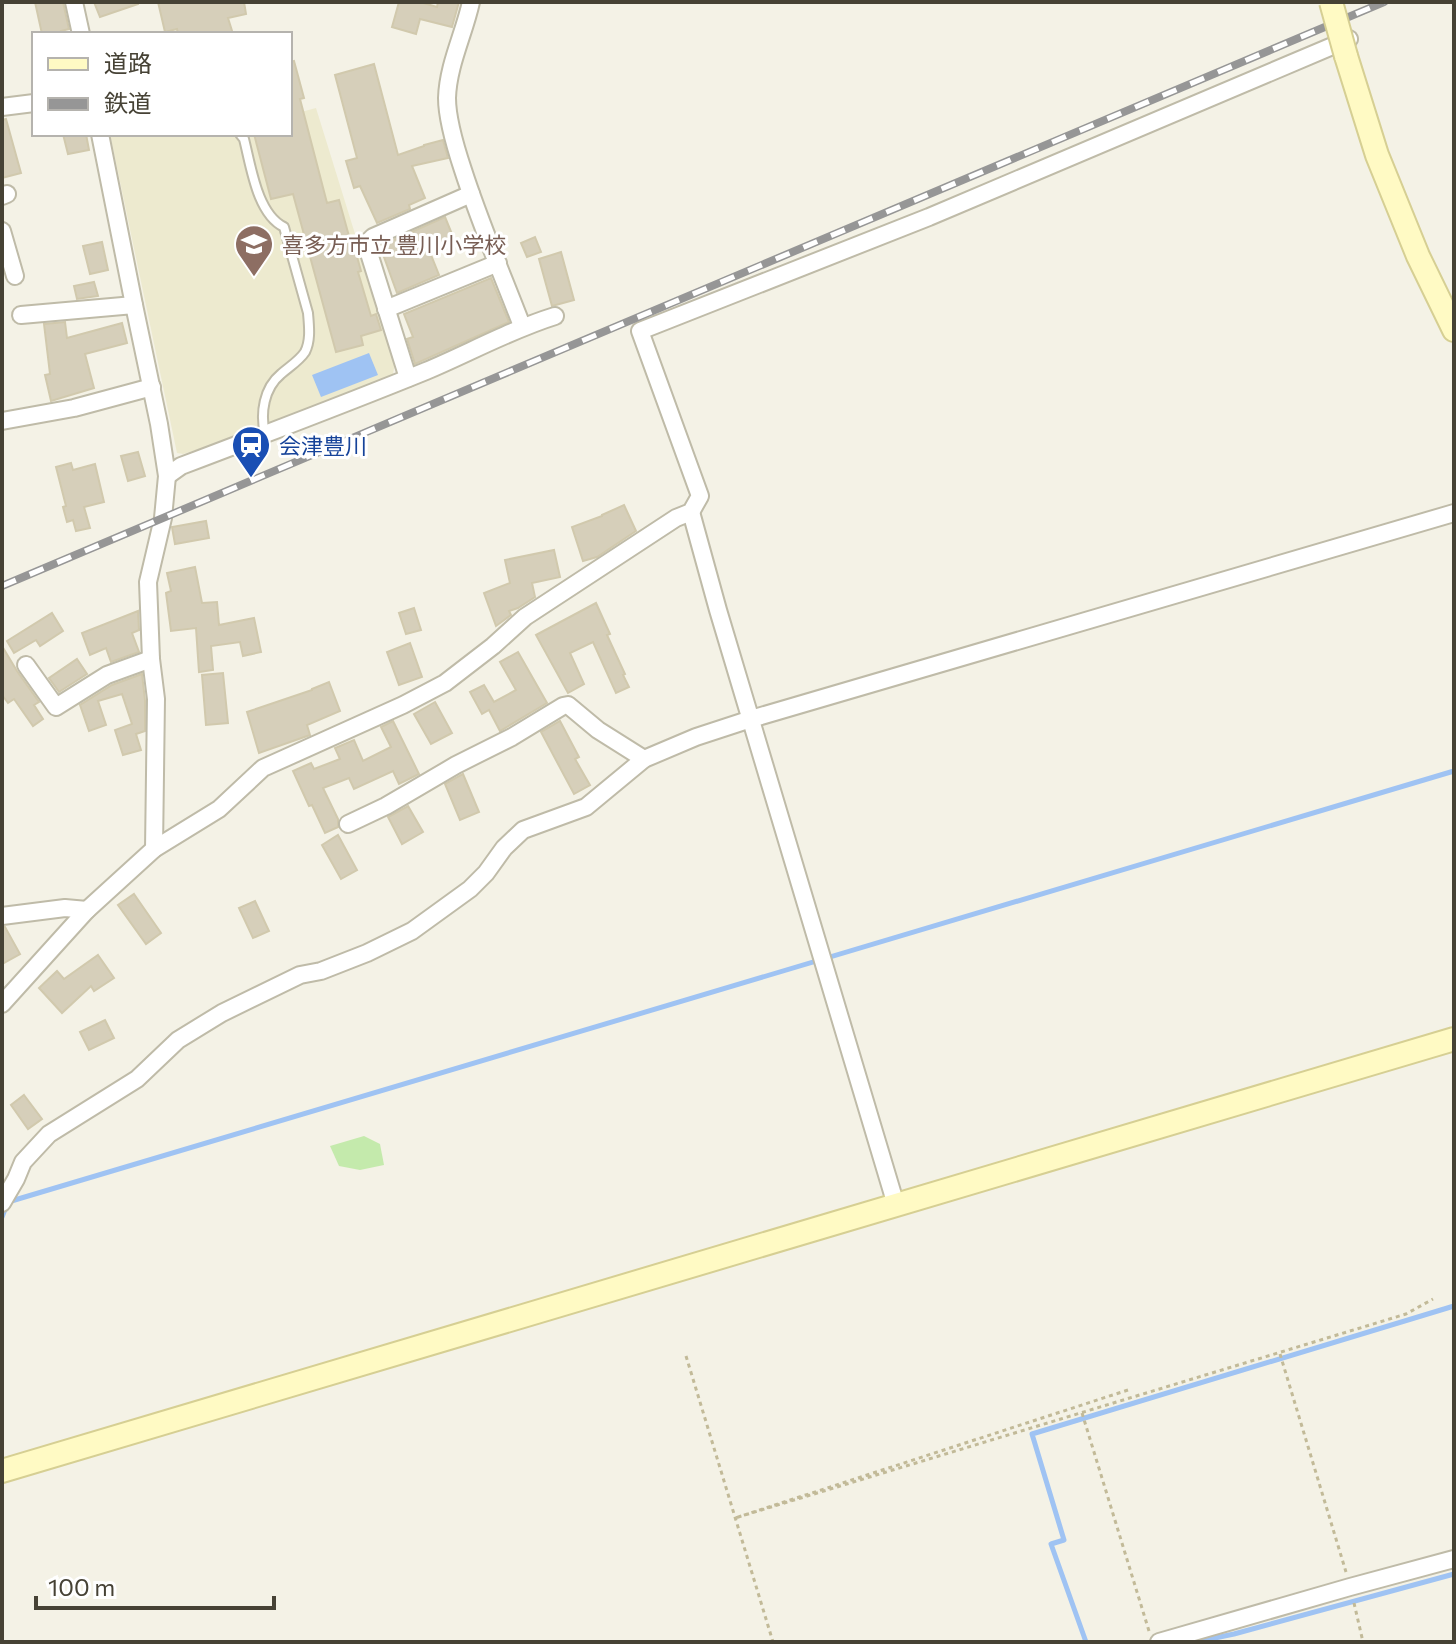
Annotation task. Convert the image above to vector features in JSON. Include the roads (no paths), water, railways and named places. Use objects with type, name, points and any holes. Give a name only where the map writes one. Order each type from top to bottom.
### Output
[{"type":"street","points":[[74,2],[81,32]]},
{"type":"street","points":[[471,2],[447,99],[456,146],[471,194],[522,326]]},
{"type":"street","points":[[1331,2],[1348,48],[1377,155],[1418,256],[1454,330]]},
{"type":"street","points":[[2,1004],[87,910],[154,849],[219,809],[263,768],[445,683],[525,617],[676,518],[691,512],[700,496],[640,331],[1348,48]]},
{"type":"street","points":[[2,107],[32,103]]},
{"type":"street","points":[[100,136],[167,476],[163,518],[148,582],[156,699],[154,849]]},
{"type":"street","points":[[408,378],[368,250],[369,241],[471,194]]},
{"type":"street","points":[[2,231],[15,276]]},
{"type":"street","points":[[386,309],[498,263]]},
{"type":"street","points":[[21,315],[134,305]]},
{"type":"street","points":[[167,476],[181,466],[455,359],[522,326],[555,316]]},
{"type":"street","points":[[2,421],[74,408],[152,387]]},
{"type":"street","points":[[691,512],[896,1205]]},
{"type":"street","points":[[2,1203],[23,1162],[49,1134],[137,1079],[178,1040],[222,1013],[300,975],[321,971],[367,953],[412,931],[470,889],[523,830],[586,807],[644,759],[751,719],[1454,513]]},
{"type":"street","points":[[26,665],[56,707],[107,675],[151,659]]},
{"type":"street","points":[[348,824],[512,737],[563,706],[568,705],[598,730],[644,759]]},
{"type":"street","points":[[2,916],[65,908],[87,910]]},
{"type":"street","points":[[2,1471],[1454,1039]]},
{"type":"street","points":[[1159,1642],[1454,1559]]},
{"type":"lane","points":[[242,136],[261,203],[277,224],[284,227],[309,325],[306,350],[273,381],[267,394],[262,422],[265,434]]},
{"type":"water","points":[[369,353],[378,375],[321,397],[312,375]]},
{"type":"waterway","points":[[2,1217],[8,1202],[1454,771]]},
{"type":"waterway","points":[[1086,1642],[1051,1544],[1064,1540],[1032,1434],[1454,1306]]},
{"type":"waterway","points":[[1196,1642],[1454,1574]]},
{"type":"railway","points":[[2,586],[1384,2]]},
{"type":"place","name":"喜多方市立 豊川小学校","points":[[254,278]]},
{"type":"place","name":"会津豊川","points":[[251,479]]}]
